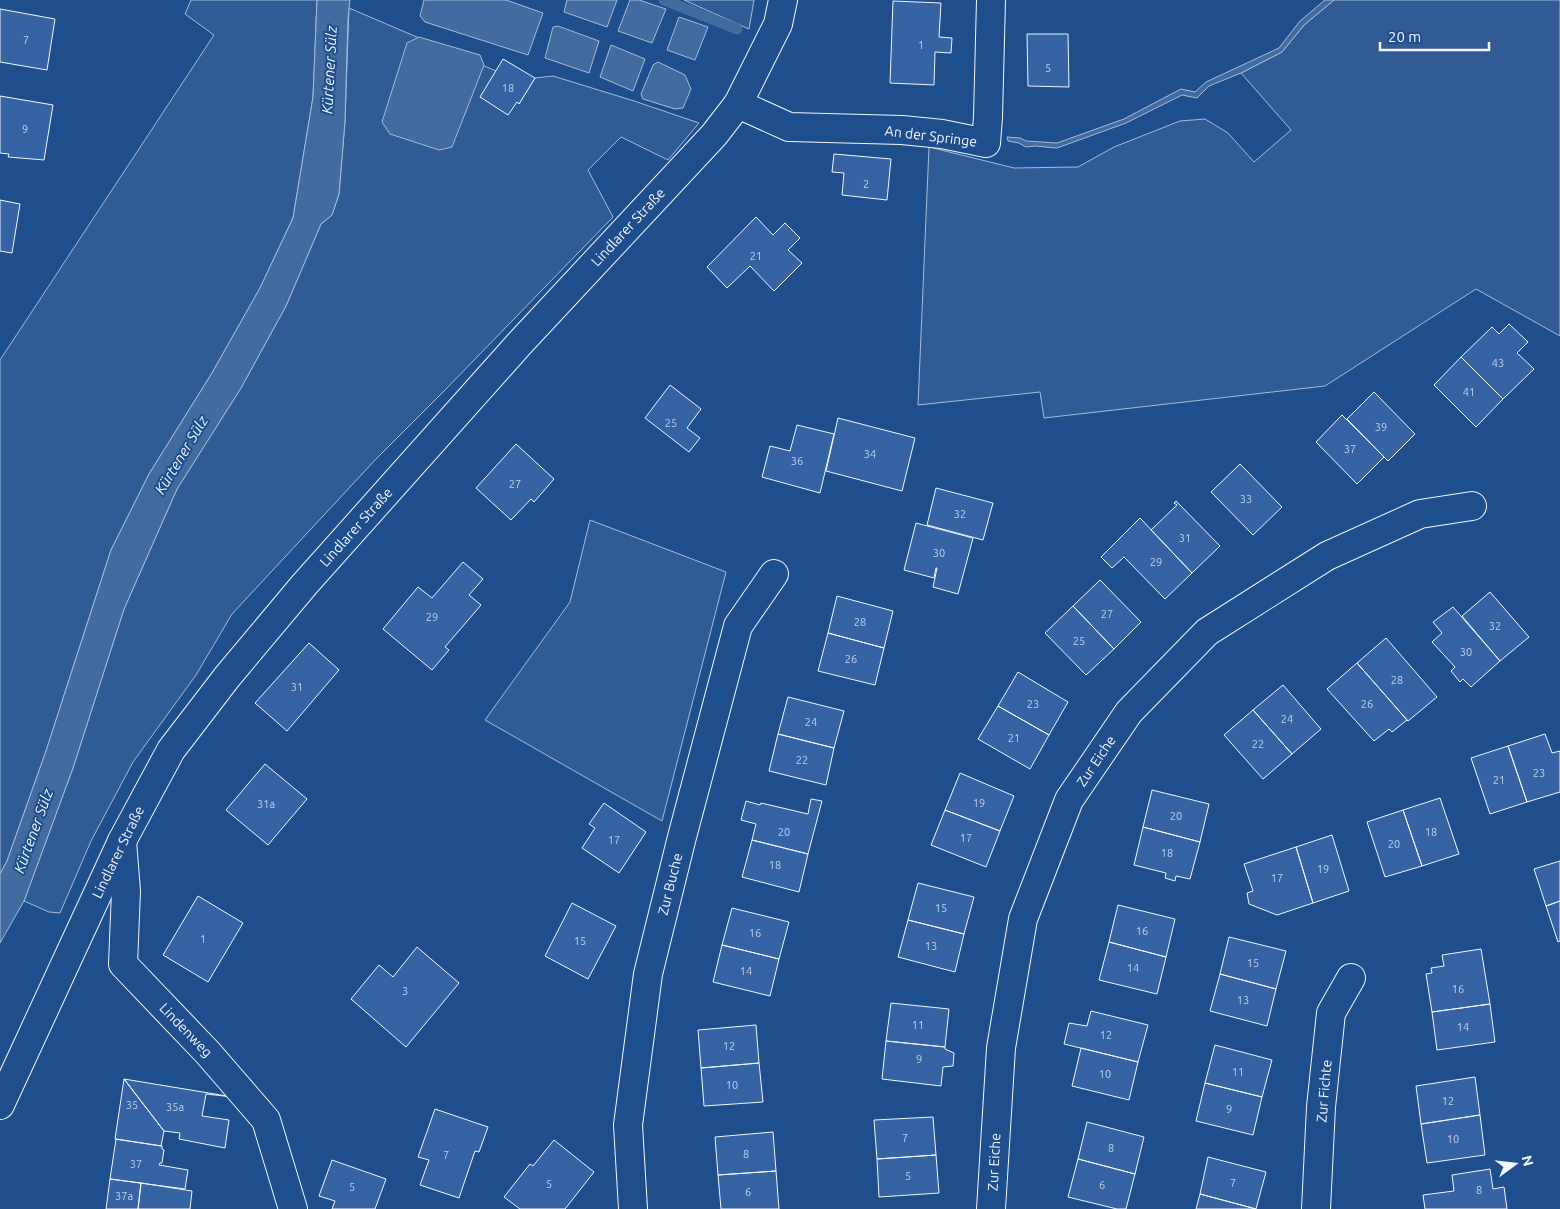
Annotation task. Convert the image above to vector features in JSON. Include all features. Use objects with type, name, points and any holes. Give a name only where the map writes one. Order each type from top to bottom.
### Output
[{"type":"street","name":"Lindlarer Straße","points":[[0,1105],[122,841],[171,750],[227,677],[304,585],[520,343],[714,135],[738,104],[778,24],[784,0]]},
{"type":"street","name":"An der Springe","points":[[738,104],[789,127],[902,130],[942,134],[986,143],[991,0]]},
{"type":"street","name":"Zur Eiche","points":[[992,1209],[1001,1048],[1023,919],[1069,800],[1123,720],[1207,632],[1327,556],[1420,514],[1472,506]]},
{"type":"street","name":"Zur Buche","points":[[633,1209],[628,1125],[648,974],[738,626],[774,574]]},
{"type":"street","name":"Lindenweg","points":[[122,841],[126,891],[123,964],[208,1053],[266,1120],[293,1209]]},
{"type":"street","name":"Zur Fichte","points":[[1316,1209],[1321,1107],[1331,1013],[1351,978]]},
{"type":"shaded area","points":[[191,0],[317,0],[313,97],[293,218],[260,288],[212,373],[149,474],[111,550],[46,751],[7,861],[0,874],[0,360],[214,35],[185,14]]},
{"type":"shaded area","points":[[684,0],[754,0],[749,29]]},
{"type":"shaded area","points":[[1334,0],[1560,0],[1560,336],[1476,289],[1325,386],[1044,418],[1040,392],[918,405],[929,147],[1014,168],[1078,167],[1114,147],[1180,121],[1205,119],[1228,133],[1254,162],[1291,130],[1241,73],[1282,52],[1304,25]]},
{"type":"shaded area","points":[[349,8],[496,71],[519,104],[535,78],[553,76],[699,123],[668,160],[621,137],[588,170],[613,217],[376,459],[232,614],[196,675],[133,762],[91,841],[60,913],[49,912],[24,901],[73,768],[124,609],[177,489],[241,388],[286,306],[321,224],[332,215],[339,194],[345,121]]},
{"type":"shaded area","points":[[590,520],[726,572],[662,821],[485,720],[570,602]]},
{"type":"water","name":"Kürtener Sülz","points":[[317,0],[350,0],[345,121],[339,194],[332,215],[321,224],[286,306],[241,388],[177,489],[124,609],[73,768],[24,901],[0,943],[0,874],[7,861],[46,751],[111,550],[149,474],[212,373],[260,288],[293,218],[313,97]]},
{"type":"water","points":[[424,0],[506,0],[543,13],[528,55],[425,22],[420,16]]},
{"type":"water","points":[[567,0],[617,0],[607,27],[564,12]]},
{"type":"water","points":[[630,0],[639,0],[666,9],[652,43],[618,31]]},
{"type":"water","points":[[1325,0],[1334,0],[1304,25],[1282,52],[1241,73],[1209,86],[1197,98],[1182,95],[1126,123],[1057,148],[1026,147],[1019,143],[1008,141],[1007,137],[1020,138],[1026,141],[1057,143],[1124,119],[1181,89],[1195,92],[1206,82],[1279,48],[1300,21]]},
{"type":"water","points":[[679,17],[708,27],[695,60],[667,50]]},
{"type":"water","points":[[558,26],[599,41],[589,73],[545,58],[553,27]]},
{"type":"water","points":[[419,37],[480,55],[484,65],[452,147],[439,150],[390,134],[382,122],[407,43]]},
{"type":"water","points":[[611,45],[645,59],[633,91],[600,77]]},
{"type":"water","points":[[658,62],[685,75],[691,89],[683,108],[675,109],[643,99],[641,94],[653,65]]},
{"type":"building","points":[[893,1],[941,3],[939,37],[952,38],[951,53],[935,52],[934,85],[890,83]]},
{"type":"building","points":[[0,9],[55,19],[47,70],[0,62]]},
{"type":"building","points":[[1027,34],[1068,34],[1069,87],[1028,86]]},
{"type":"building","points":[[503,59],[535,78],[519,104],[517,102],[508,115],[480,97]]},
{"type":"building","points":[[0,96],[53,105],[44,160],[8,157],[9,154],[0,153]]},
{"type":"building","points":[[834,154],[891,159],[887,200],[842,195],[844,173],[832,172]]},
{"type":"building","points":[[0,200],[20,204],[12,253],[0,251]]},
{"type":"building","points":[[756,217],[773,235],[785,223],[800,238],[788,250],[802,263],[774,291],[750,266],[727,288],[707,267]]},
{"type":"building","points":[[1509,324],[1528,342],[1517,353],[1534,369],[1503,399],[1461,357],[1492,327],[1499,334]]},
{"type":"building","points":[[1461,357],[1503,399],[1476,427],[1434,385]]},
{"type":"building","points":[[670,385],[701,409],[687,428],[700,438],[689,452],[645,418]]},
{"type":"building","points":[[1374,392],[1415,434],[1388,461],[1347,419]]},
{"type":"building","points":[[1342,415],[1384,457],[1357,484],[1316,442]]},
{"type":"building","points":[[838,418],[915,438],[902,491],[826,471]]},
{"type":"building","points":[[797,425],[834,434],[820,493],[762,477],[770,446],[790,451]]},
{"type":"building","points":[[516,444],[554,479],[534,502],[531,499],[511,520],[476,488]]},
{"type":"building","points":[[1240,464],[1282,507],[1253,535],[1211,492]]},
{"type":"building","points":[[936,488],[993,503],[983,540],[927,525]]},
{"type":"building","points":[[1176,501],[1220,546],[1192,573],[1151,530],[1177,505],[1174,503]]},
{"type":"building","points":[[1140,518],[1192,573],[1165,599],[1124,557],[1112,568],[1101,557]]},
{"type":"building","points":[[916,523],[973,538],[958,594],[933,587],[937,568],[934,578],[904,570]]},
{"type":"building","points":[[463,562],[483,579],[469,595],[481,605],[445,647],[449,650],[432,670],[383,629],[418,587],[432,598]]},
{"type":"building","points":[[1100,580],[1141,622],[1114,649],[1073,606]]},
{"type":"building","points":[[1490,592],[1529,637],[1500,661],[1462,616]]},
{"type":"building","points":[[837,596],[893,611],[884,648],[828,633]]},
{"type":"building","points":[[1073,606],[1114,649],[1086,675],[1045,633]]},
{"type":"building","points":[[1453,607],[1500,661],[1471,687],[1463,679],[1460,682],[1451,671],[1455,667],[1432,642],[1442,633],[1433,622]]},
{"type":"building","points":[[828,633],[884,648],[875,685],[818,671]]},
{"type":"building","points":[[1386,638],[1437,697],[1408,721],[1357,663]]},
{"type":"building","points":[[309,643],[339,670],[287,731],[255,703]]},
{"type":"building","points":[[1357,663],[1407,720],[1392,732],[1389,729],[1374,741],[1327,689]]},
{"type":"building","points":[[1018,672],[1068,702],[1049,735],[998,706]]},
{"type":"building","points":[[1283,685],[1321,729],[1292,754],[1253,710]]},
{"type":"building","points":[[788,697],[844,711],[834,748],[778,734]]},
{"type":"building","points":[[998,706],[1049,735],[1030,769],[978,739]]},
{"type":"building","points":[[1253,710],[1292,754],[1263,779],[1224,735]]},
{"type":"building","points":[[778,734],[834,748],[826,785],[769,771]]},
{"type":"building","points":[[1545,734],[1552,753],[1560,751],[1560,792],[1527,802],[1508,746]]},
{"type":"building","points":[[1508,746],[1527,802],[1490,814],[1471,758]]},
{"type":"building","points":[[265,764],[307,799],[268,845],[226,810]]},
{"type":"building","points":[[960,773],[1014,796],[1000,831],[945,810]]},
{"type":"building","points":[[1152,790],[1209,804],[1200,842],[1143,827]]},
{"type":"building","points":[[1440,798],[1459,854],[1422,866],[1403,810]]},
{"type":"building","points":[[811,799],[822,801],[808,854],[752,840],[756,824],[741,820],[746,801],[808,814]]},
{"type":"building","points":[[604,803],[646,832],[619,873],[582,848],[595,828],[589,824]]},
{"type":"building","points":[[945,810],[1000,831],[986,867],[931,845]]},
{"type":"building","points":[[1403,810],[1422,866],[1385,877],[1367,822]]},
{"type":"building","points":[[1143,827],[1200,842],[1190,879],[1176,876],[1175,881],[1165,878],[1166,873],[1134,865]]},
{"type":"building","points":[[1332,835],[1349,891],[1313,903],[1296,847]]},
{"type":"building","points":[[752,840],[808,854],[799,892],[742,877]]},
{"type":"building","points":[[1296,847],[1313,903],[1277,915],[1249,904],[1247,893],[1253,891],[1244,864]]},
{"type":"building","points":[[1560,861],[1560,901],[1546,906],[1534,869]]},
{"type":"building","points":[[918,883],[974,897],[964,934],[908,920]]},
{"type":"building","points":[[198,896],[243,923],[208,982],[163,955]]},
{"type":"building","points":[[1560,901],[1560,941],[1558,942],[1546,906]]},
{"type":"building","points":[[572,903],[616,926],[588,979],[545,956]]},
{"type":"building","points":[[1118,905],[1175,919],[1166,957],[1109,942]]},
{"type":"building","points":[[732,908],[789,922],[779,959],[722,945]]},
{"type":"building","points":[[908,920],[964,934],[955,972],[898,957]]},
{"type":"building","points":[[1229,937],[1286,951],[1276,989],[1220,974]]},
{"type":"building","points":[[1109,942],[1166,957],[1157,994],[1099,980]]},
{"type":"building","points":[[722,945],[779,959],[770,996],[713,982]]},
{"type":"building","points":[[417,947],[459,983],[406,1047],[351,999],[379,965],[393,977]]},
{"type":"building","points":[[1481,949],[1490,1004],[1432,1012],[1426,974],[1432,973],[1431,968],[1444,966],[1442,955]]},
{"type":"building","points":[[1220,974],[1276,989],[1267,1026],[1210,1011]]},
{"type":"building","points":[[891,1003],[949,1009],[945,1047],[886,1041]]},
{"type":"building","points":[[1490,1004],[1495,1042],[1437,1050],[1432,1012]]},
{"type":"building","points":[[1091,1011],[1148,1025],[1138,1062],[1064,1044],[1069,1023],[1087,1026]]},
{"type":"building","points":[[756,1025],[759,1063],[701,1068],[698,1030]]},
{"type":"building","points":[[886,1041],[945,1047],[945,1049],[954,1053],[953,1066],[943,1067],[941,1086],[882,1079]]},
{"type":"building","points":[[1215,1045],[1272,1060],[1262,1097],[1205,1083]]},
{"type":"building","points":[[1081,1048],[1138,1062],[1129,1100],[1072,1086]]},
{"type":"building","points":[[759,1063],[763,1102],[704,1106],[701,1068]]},
{"type":"building","points":[[1475,1077],[1480,1115],[1421,1124],[1416,1086]]},
{"type":"building","points":[[124,1079],[164,1131],[161,1146],[115,1139]]},
{"type":"building","points":[[124,1079],[233,1097],[206,1094],[202,1116],[229,1120],[225,1148],[179,1139],[180,1133],[164,1131]]},
{"type":"building","points":[[1205,1083],[1262,1097],[1253,1135],[1196,1121]]},
{"type":"building","points":[[435,1109],[488,1127],[479,1152],[475,1151],[459,1198],[420,1185],[429,1160],[418,1157]]},
{"type":"building","points":[[1480,1115],[1485,1155],[1427,1163],[1421,1124]]},
{"type":"building","points":[[933,1117],[936,1155],[877,1159],[874,1120]]},
{"type":"building","points":[[1087,1122],[1144,1137],[1135,1174],[1078,1159]]},
{"type":"building","points":[[773,1132],[776,1171],[718,1175],[715,1137]]},
{"type":"building","points":[[116,1139],[162,1146],[164,1150],[162,1163],[159,1165],[188,1170],[185,1189],[110,1179]]},
{"type":"building","points":[[554,1140],[594,1172],[565,1209],[520,1209],[504,1197],[530,1164],[533,1166]]},
{"type":"building","points":[[936,1155],[939,1193],[879,1197],[877,1159]]},
{"type":"building","points":[[1208,1157],[1266,1172],[1256,1209],[1200,1194]]},
{"type":"building","points":[[1078,1159],[1135,1174],[1126,1209],[1117,1209],[1068,1197]]},
{"type":"building","points":[[332,1160],[386,1179],[375,1209],[332,1209],[335,1201],[319,1196]]},
{"type":"building","points":[[1490,1169],[1493,1189],[1504,1187],[1507,1209],[1425,1209],[1423,1195],[1454,1191],[1452,1175]]},
{"type":"building","points":[[776,1171],[779,1209],[721,1209],[718,1175]]},
{"type":"building","points":[[110,1179],[141,1183],[138,1209],[106,1209]]},
{"type":"building","points":[[141,1183],[192,1191],[190,1209],[138,1209]]},
{"type":"building","points":[[1200,1194],[1256,1209],[1196,1209]]},
{"type":"waterway","points":[[664,0],[737,29]]}]
